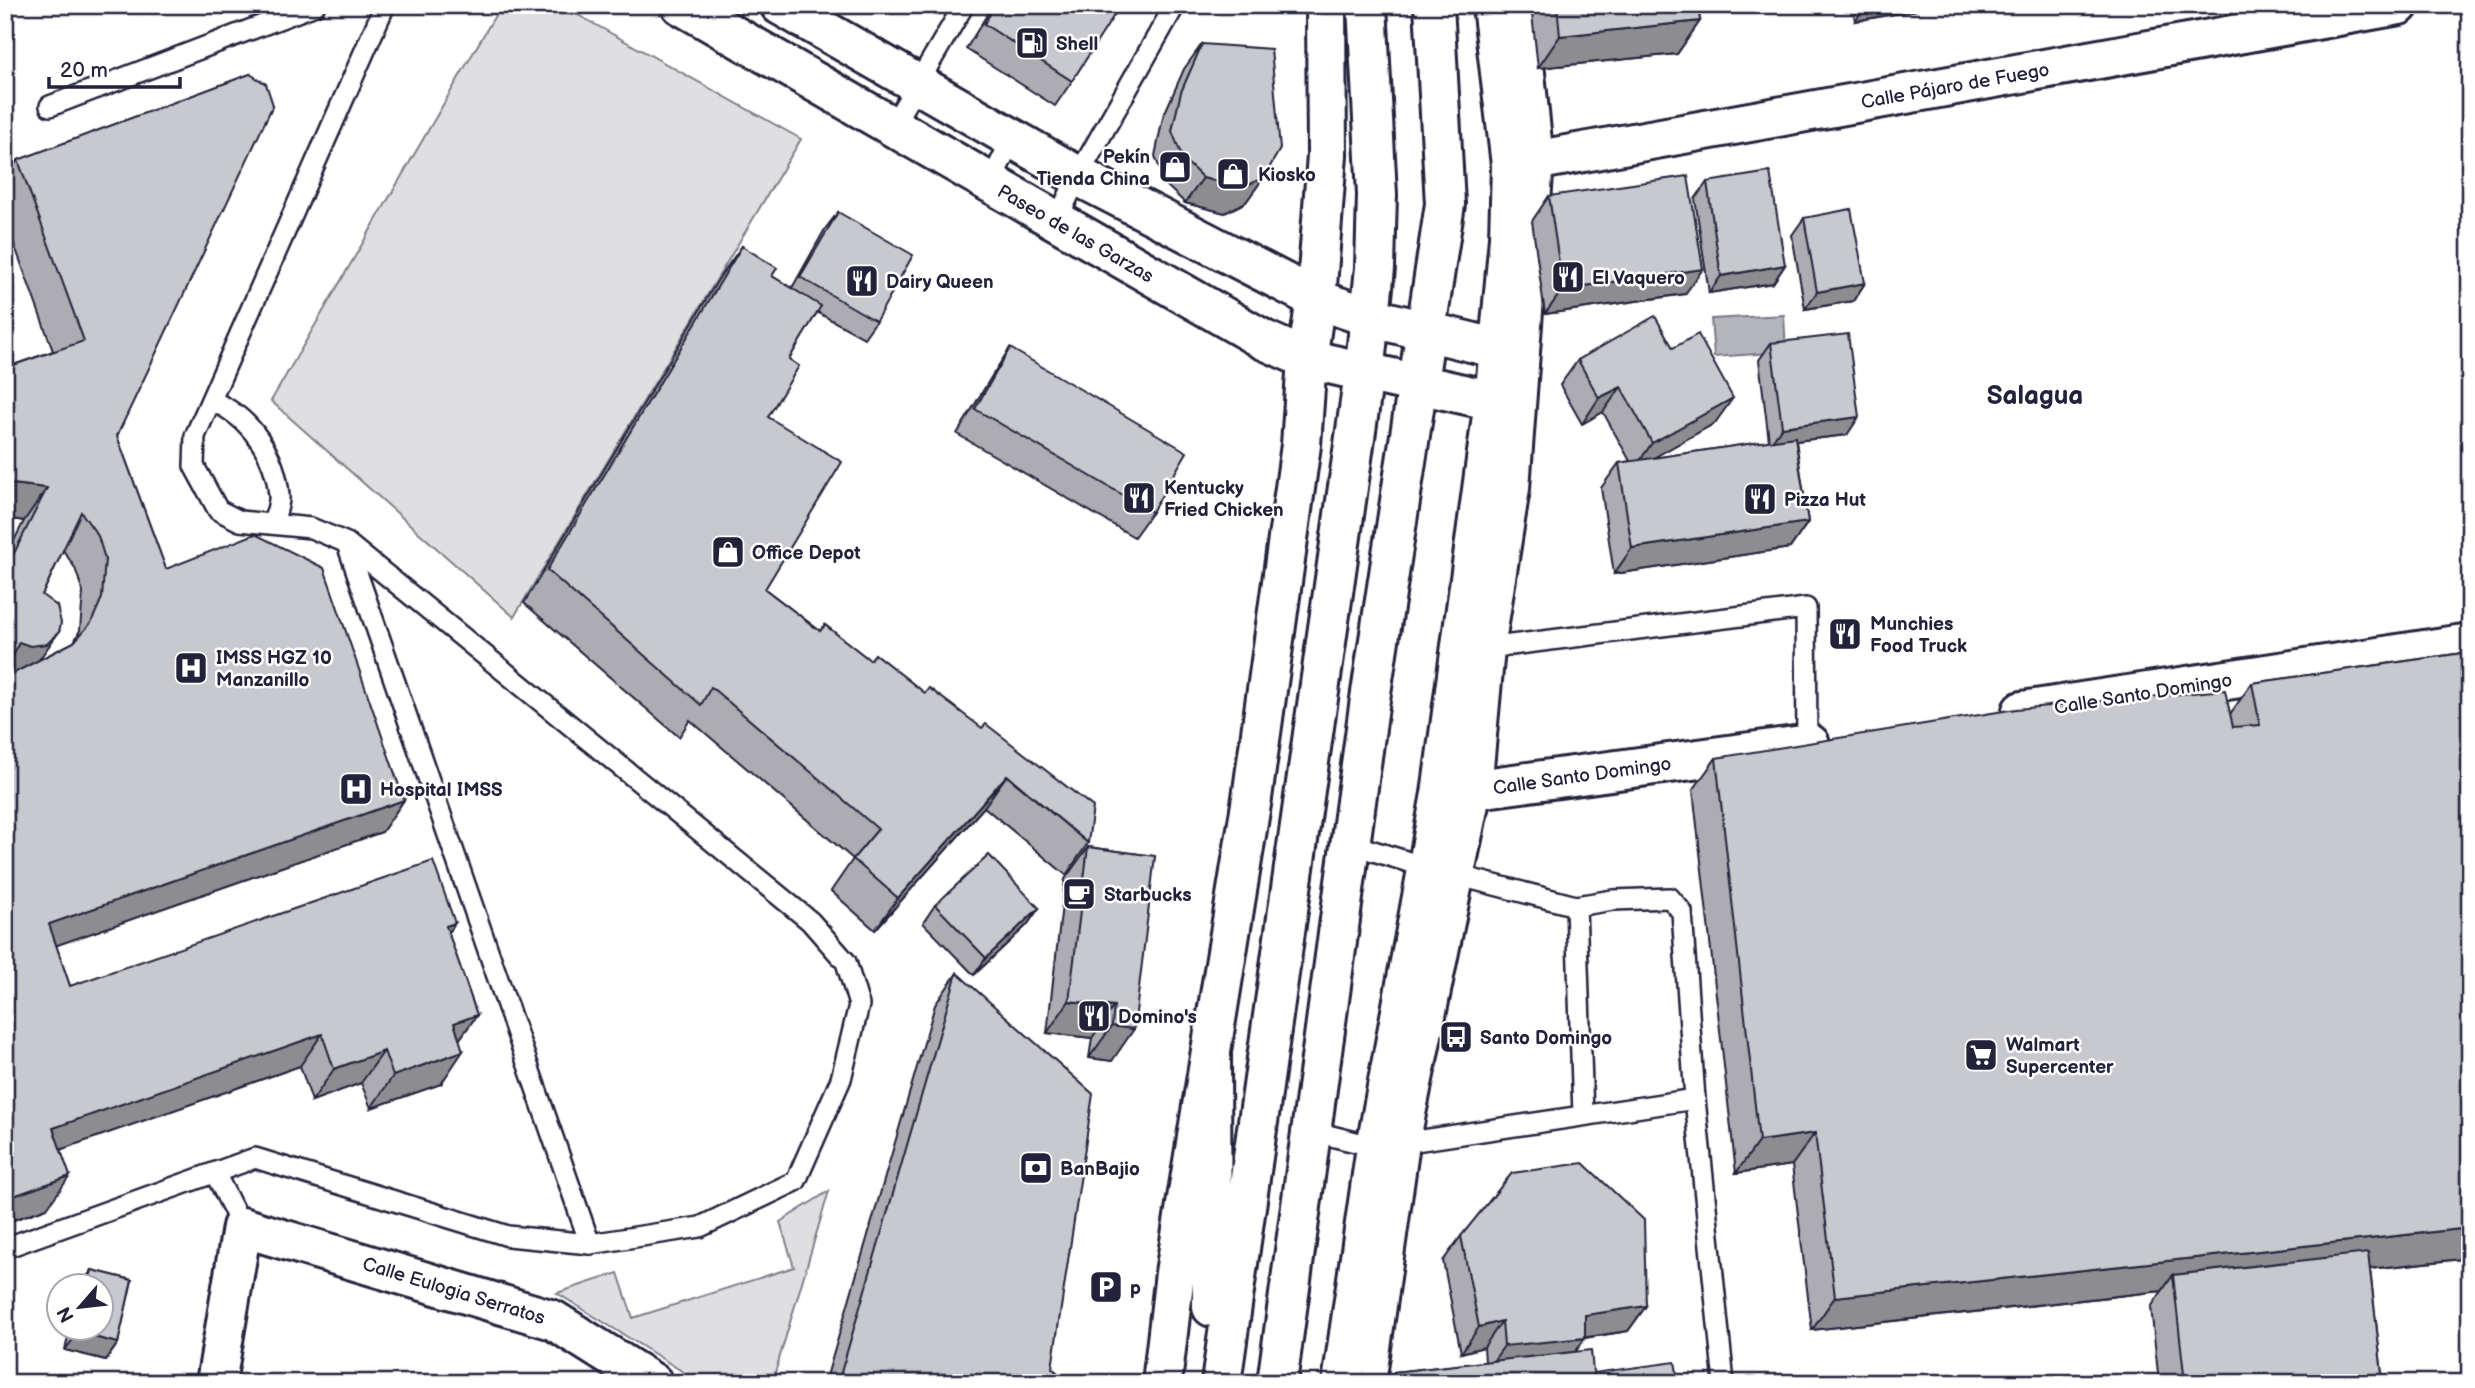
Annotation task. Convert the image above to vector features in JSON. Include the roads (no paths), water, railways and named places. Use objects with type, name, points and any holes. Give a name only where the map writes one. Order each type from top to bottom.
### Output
[{"type":"main road","name":"Paseo de las Garzas","points":[[681,5],[1264,340],[1307,359],[1417,386],[1494,401]]},
{"type":"main road","points":[[780,5],[1078,176],[1316,299],[1369,317],[1499,349]]},
{"type":"main road","points":[[1162,1383],[1175,1273],[1252,799],[1301,445],[1327,155],[1326,5]]},
{"type":"main road","points":[[1221,1383],[1364,374],[1375,268],[1377,195],[1367,5]]},
{"type":"main road","points":[[1278,1383],[1351,844],[1445,204],[1434,5]]},
{"type":"main road","points":[[1342,1383],[1457,792],[1473,650],[1509,238],[1522,163],[1492,5]]},
{"type":"main road","points":[[1473,650],[1510,488],[1522,163],[1518,5]]},
{"type":"main road","name":"Calle Pájaro de Fuego","points":[[1522,163],[2399,5]]},
{"type":"main road","name":"Calle Santo Domingo","points":[[1987,717],[2470,643]]},
{"type":"main road","name":"Calle Santo Domingo","points":[[1457,792],[1849,738]]},
{"type":"main road","points":[[1211,1051],[1212,1383]]},
{"type":"main road","points":[[1366,1383],[1388,1145]]},
{"type":"main road","points":[[216,1383],[242,1227]]},
{"type":"main road","name":"Calle Eulogia Serratos","points":[[242,1227],[553,1320],[653,1383]]},
{"type":"lane","points":[[50,106],[315,5]]},
{"type":"lane","points":[[5,1248],[255,1158],[508,1236],[590,1244],[700,1227],[796,1181],[841,1079],[859,1004],[846,962],[810,921],[347,543],[311,528],[240,521],[229,516],[218,510],[194,466],[195,436],[385,5]]},
{"type":"lane","points":[[892,127],[964,5]]},
{"type":"lane","points":[[1056,222],[1078,176],[1175,5]]},
{"type":"lane","points":[[990,184],[1012,138]]},
{"type":"lane","points":[[212,401],[233,410],[253,429],[271,463],[280,498],[273,523]]},
{"type":"lane","points":[[347,543],[590,1244]]},
{"type":"lane","points":[[1473,650],[1806,608],[1807,744]]},
{"type":"lane","points":[[1351,844],[1440,871],[1576,906],[1670,898],[1682,912],[1695,1099],[1724,1383]]},
{"type":"lane","points":[[1576,906],[1583,1115]]},
{"type":"lane","points":[[1311,1131],[1388,1145],[1695,1099]]},
{"type":"lane","points":[[215,1172],[242,1227]]},
{"type":"place","name":"Shell","points":[[1032,43]]},
{"type":"place","name":"Pekín Tienda China","points":[[1175,167]]},
{"type":"place","name":"Kiosko","points":[[1233,174]]},
{"type":"place","name":"El Vaquero","points":[[1568,277]]},
{"type":"place","name":"Dairy Queen","points":[[862,281]]},
{"type":"place","name":"Kentucky Fried Chicken","points":[[1139,498]]},
{"type":"place","name":"Pizza Hut","points":[[1760,499]]},
{"type":"place","name":"Office Depot","points":[[728,552]]},
{"type":"place","name":"Munchies Food Truck","points":[[1845,634]]},
{"type":"place","name":"IMSS HGZ 10 Manzanillo","points":[[191,668]]},
{"type":"place","name":"Hospital IMSS","points":[[356,789]]},
{"type":"place","name":"Starbucks","points":[[1079,894]]},
{"type":"place","name":"Domino's","points":[[1094,1016]]},
{"type":"place","name":"Santo Domingo","points":[[1456,1037]]},
{"type":"place","name":"Walmart Supercenter","points":[[1981,1055]]},
{"type":"place","name":"BanBajio","points":[[1036,1168]]},
{"type":"place","name":"p","points":[[1106,1287]]},
{"type":"district","name":"Salagua","points":[[2035,395]]}]
